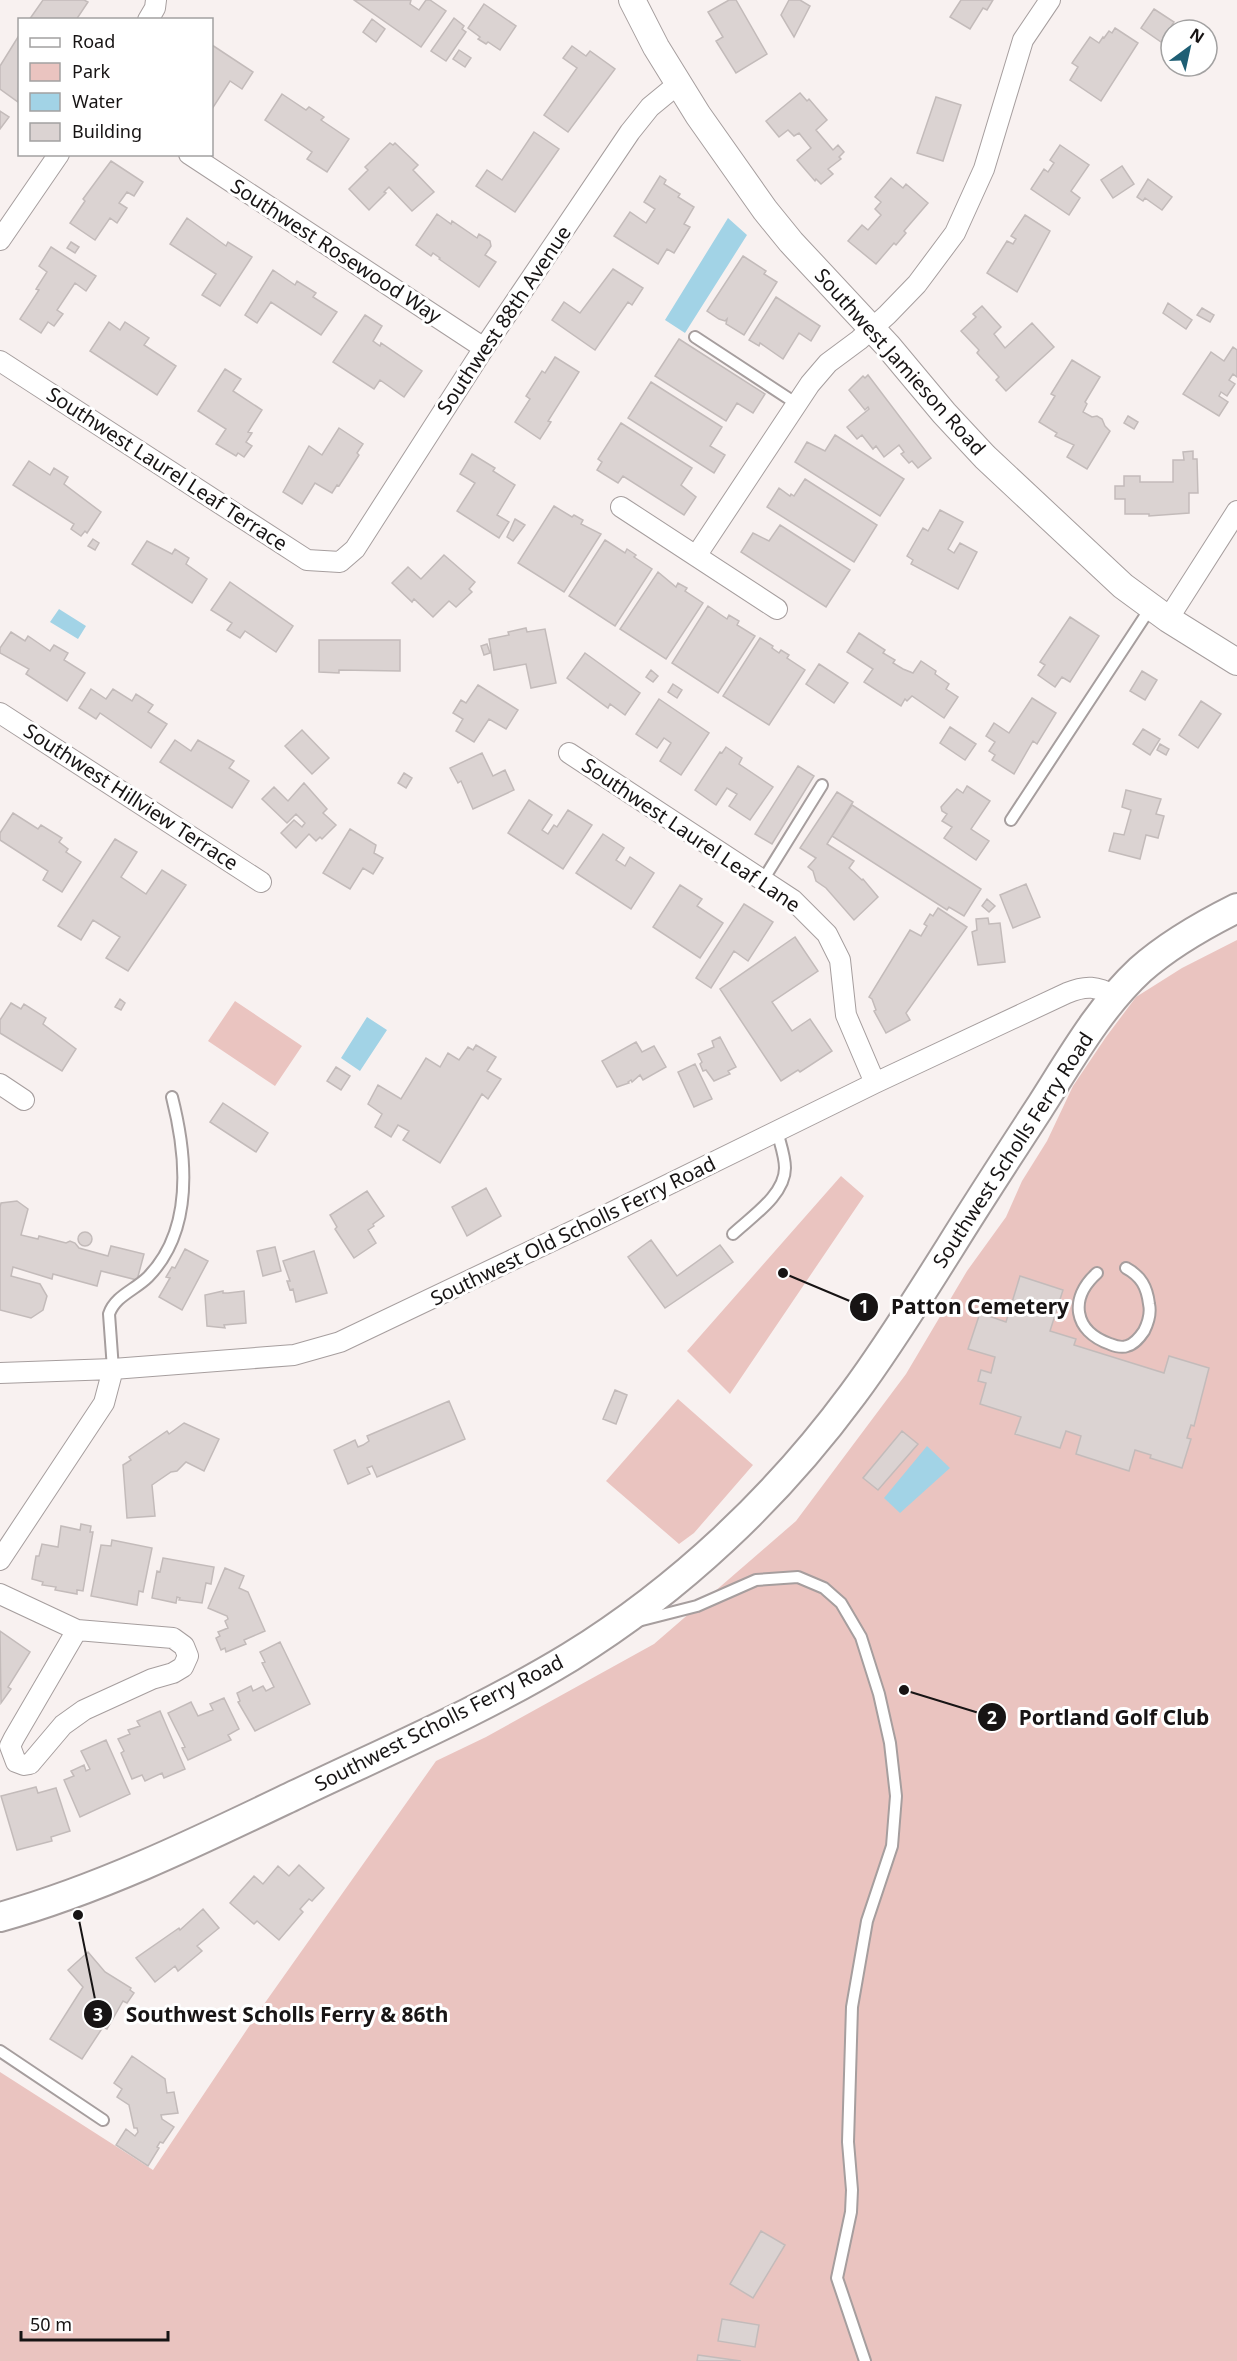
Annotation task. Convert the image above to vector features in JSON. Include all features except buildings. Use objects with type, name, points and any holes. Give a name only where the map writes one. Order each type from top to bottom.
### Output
[{"type":"main road","name":"Southwest Scholls Ferry Road","points":[[0,1917],[95,1885],[386,1752],[510,1691],[572,1656],[683,1576],[780,1483],[853,1394],[909,1312],[1078,1047],[1115,996],[1138,972],[1174,943],[1237,908]]},
{"type":"street","points":[[149,18],[156,8],[156,0]]},
{"type":"street","name":"Southwest Jamieson Road","points":[[632,0],[678,84],[719,147],[765,210],[873,328],[944,413],[985,457],[1091,557],[1160,613],[1237,662]]},
{"type":"street","points":[[696,556],[810,384],[828,363],[873,328],[917,284],[955,233],[984,169],[1023,40],[1050,0]]},
{"type":"street","name":"Southwest 88th Avenue","points":[[339,562],[355,549],[484,348],[630,132],[650,107],[678,84]]},
{"type":"street","points":[[0,240],[58,156]]},
{"type":"street","name":"Southwest Rosewood Way","points":[[192,156],[484,348]]},
{"type":"street","name":"Southwest Laurel Leaf Terrace","points":[[0,361],[307,560],[339,562]]},
{"type":"street","points":[[621,507],[777,609]]},
{"type":"street","points":[[1160,613],[1237,511]]},
{"type":"street","name":"Southwest Hillview Terrace","points":[[0,713],[261,882]]},
{"type":"street","name":"Southwest Laurel Leaf Lane","points":[[569,753],[793,900],[827,934],[840,960],[846,1015],[874,1083]]},
{"type":"street","name":"Southwest Old Scholls Ferry Road","points":[[0,1373],[113,1369],[294,1355],[340,1342],[586,1226],[874,1083],[1079,988],[1100,988],[1115,996]]},
{"type":"street","points":[[0,1084],[24,1100]]},
{"type":"street","points":[[0,1560],[104,1403],[113,1369]]},
{"type":"street","points":[[0,1594],[77,1630],[174,1638],[184,1646],[188,1656],[183,1667],[173,1673],[152,1679],[84,1710],[63,1725],[30,1764],[24,1765],[16,1762],[10,1746],[77,1630]]},
{"type":"lane","points":[[695,337],[797,404]]},
{"type":"lane","points":[[1011,820],[1160,613]]},
{"type":"lane","points":[[763,880],[822,785]]},
{"type":"lane","points":[[113,1369],[109,1314],[111,1307],[148,1277],[166,1254],[178,1224],[184,1185],[181,1131],[172,1097]]},
{"type":"lane","points":[[733,1234],[772,1197],[782,1180],[785,1170],[777,1131]]},
{"type":"lane","points":[[1097,1273],[1089,1281],[1078,1301],[1081,1321],[1100,1341],[1115,1347],[1126,1347],[1138,1339],[1148,1324],[1150,1306],[1142,1280],[1126,1268]]},
{"type":"lane","points":[[615,1627],[697,1606],[756,1580],[798,1576],[824,1587],[841,1603],[861,1636],[885,1724],[896,1796],[891,1846],[867,1921],[852,2007],[848,2142],[852,2190],[851,2218],[837,2278],[865,2361]]},
{"type":"lane","points":[[0,2051],[103,2120]]},
{"type":"green space","points":[[1237,940],[1237,2361],[0,2361],[0,2072],[153,2170],[262,2007],[436,1761],[486,1737],[654,1644],[796,1521],[906,1374],[967,1271],[1006,1217],[1022,1181],[1047,1141],[1073,1086],[1136,997],[1182,968]]},
{"type":"green space","points":[[235,1001],[302,1046],[275,1086],[208,1041]]},
{"type":"green space","points":[[841,1176],[864,1196],[730,1394],[687,1351]]},
{"type":"green space","points":[[678,1399],[753,1465],[694,1533],[679,1544],[606,1481]]},
{"type":"water","points":[[728,218],[747,235],[685,333],[665,320]]},
{"type":"water","points":[[59,609],[86,626],[78,639],[50,622]]},
{"type":"water","points":[[367,1017],[387,1030],[360,1071],[341,1058]]},
{"type":"water","points":[[927,1446],[950,1468],[900,1513],[884,1498]]},
{"type":"place","name":"Patton Cemetery","points":[[783,1273]]},
{"type":"place","name":"Portland Golf Club","points":[[904,1690]]},
{"type":"place","name":"Southwest Scholls Ferry & 86th","points":[[78,1915]]}]
